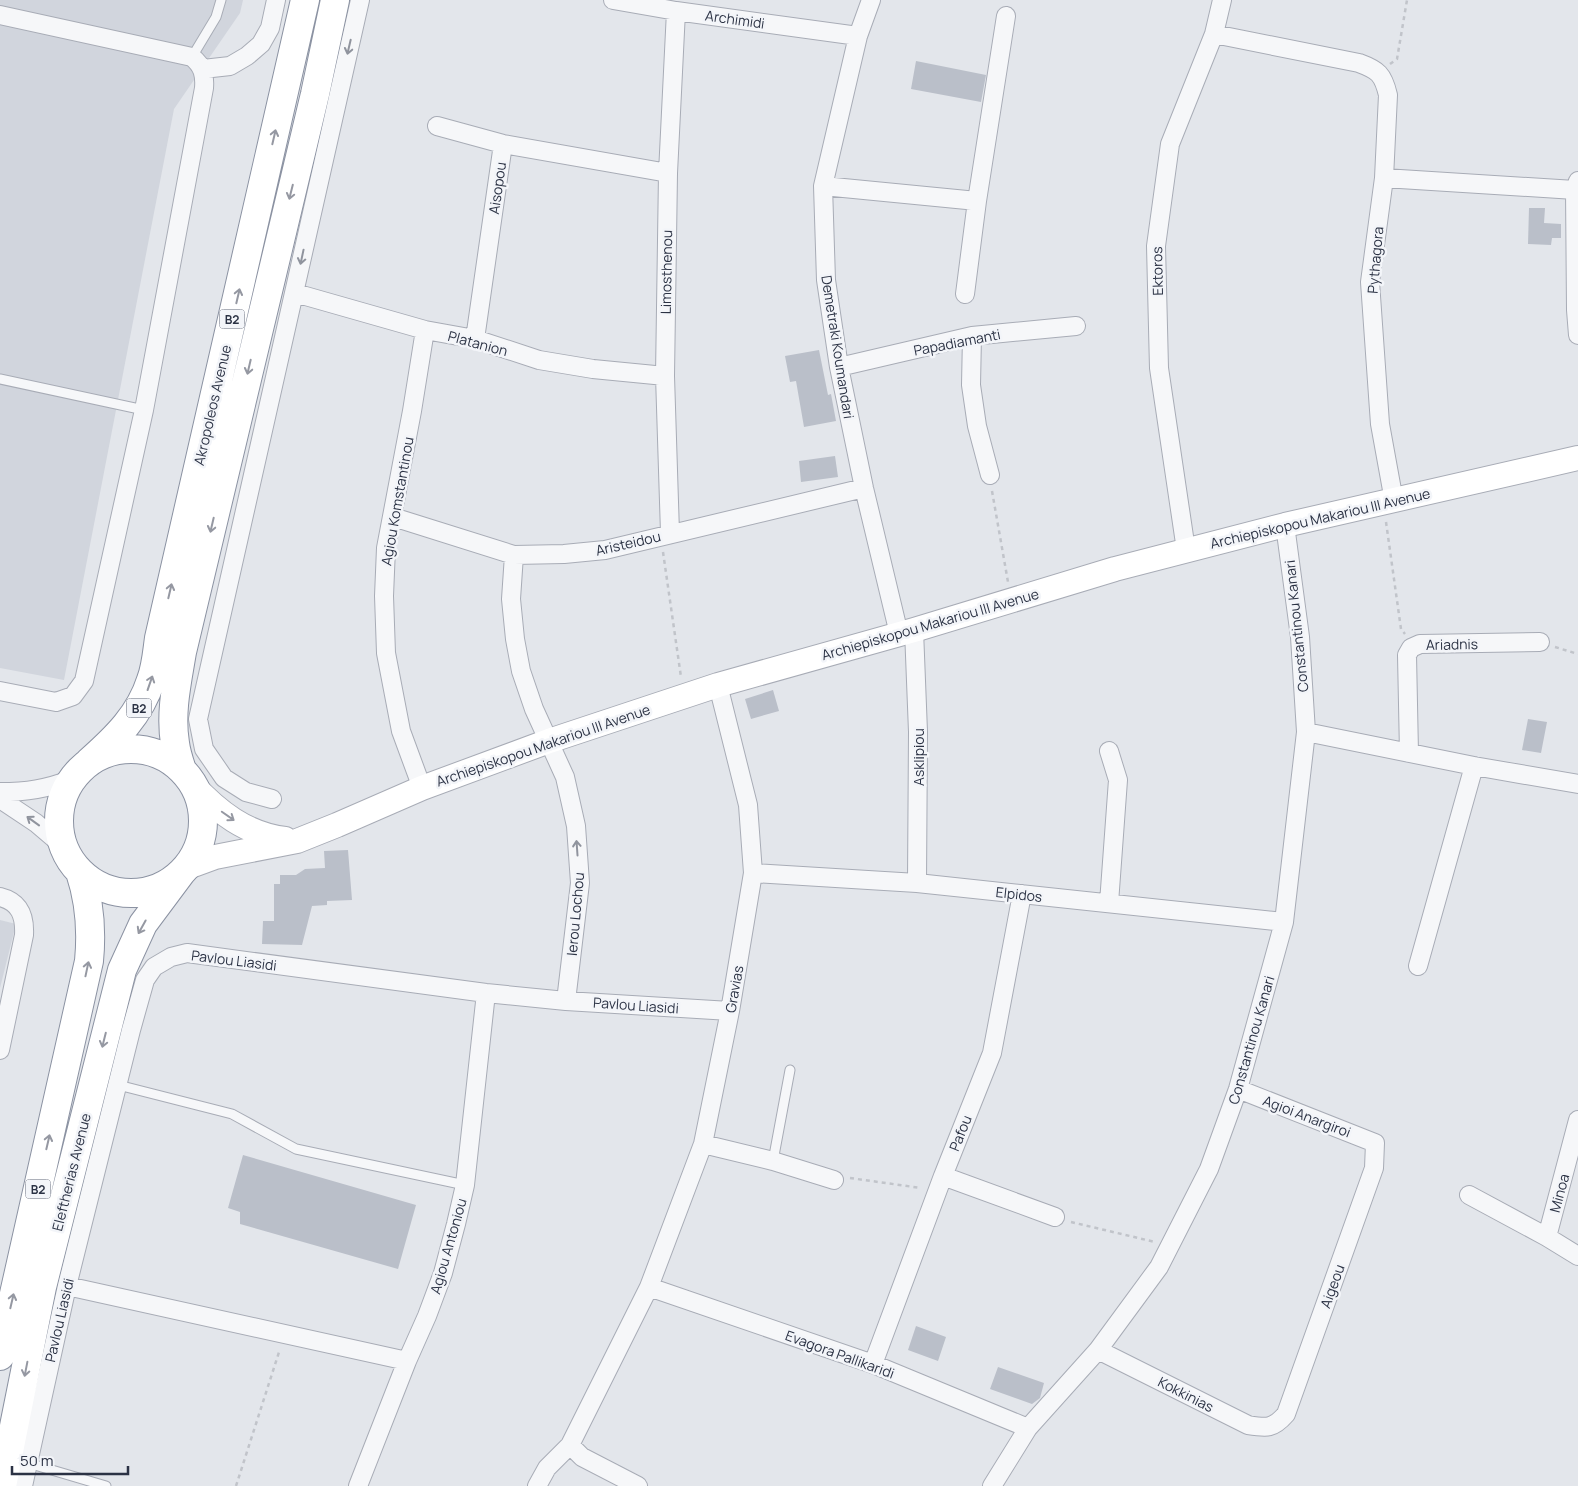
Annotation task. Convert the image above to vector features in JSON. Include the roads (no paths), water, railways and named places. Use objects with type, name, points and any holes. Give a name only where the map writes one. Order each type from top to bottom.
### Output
[{"type":"highway","name":"Akropoleos Avenue","points":[[80,771],[126,727],[137,711],[152,679],[305,0]]},
{"type":"highway","name":"Akropoleos Avenue","points":[[187,777],[175,743],[174,726],[176,690],[182,652],[335,0]]},
{"type":"highway","points":[[80,771],[112,751],[126,749],[141,750],[170,760],[187,777]]},
{"type":"highway","name":"B2","points":[[80,771],[65,791],[58,818],[63,846],[67,855],[80,872],[95,884],[128,893],[151,890],[162,886],[183,870],[197,849],[202,827],[201,805],[187,777]]},
{"type":"highway","name":"Eleftherias Avenue","points":[[2,1486],[42,1287],[122,970],[144,924],[183,870]]},
{"type":"highway","name":"Eleftherias Avenue","points":[[0,1356],[89,961],[91,926],[86,890],[80,872]]},
{"type":"main road","name":"Archiepiskopou Makariou III Avenue","points":[[183,870],[215,857],[297,840],[337,825],[422,788],[549,741],[718,684],[907,632],[1115,569],[1186,550],[1285,525],[1578,458]]},
{"type":"main road","name":"Archiepiskopou Makariou III Avenue","points":[[187,777],[217,808],[241,825],[268,837],[297,840]]},
{"type":"street","points":[[0,15],[198,63],[230,66],[247,56],[261,44],[270,28],[276,0]]},
{"type":"street","points":[[272,798],[246,792],[224,778],[204,749],[198,719],[360,0]]},
{"type":"street","name":"Archimidi","points":[[613,0],[676,11],[858,36]]},
{"type":"street","name":"Demetraki Koumandari","points":[[871,0],[858,36],[823,186],[826,280],[839,367],[864,488],[907,632]]},
{"type":"street","name":"Ektoros","points":[[1186,550],[1159,368],[1156,246],[1170,144],[1214,34],[1222,0]]},
{"type":"street","name":"Limosthenou","points":[[665,534],[668,173],[676,11]]},
{"type":"street","points":[[965,294],[976,201],[1006,16]]},
{"type":"street","name":"Pythagora","points":[[1214,34],[1358,63],[1379,72],[1385,82],[1388,95],[1384,178],[1370,282],[1380,424],[1389,502]]},
{"type":"street","points":[[0,691],[56,702],[73,696],[84,681],[144,410],[204,88],[198,63]]},
{"type":"street","points":[[438,126],[503,144]]},
{"type":"street","name":"Aisopou","points":[[475,339],[503,144],[668,173]]},
{"type":"street","points":[[1384,178],[1577,186],[1576,310],[1578,335]]},
{"type":"street","points":[[823,186],[976,201]]},
{"type":"street","name":"Platanion","points":[[295,293],[425,330],[475,339],[539,360],[593,369],[665,376]]},
{"type":"street","name":"Papadiamanti","points":[[839,367],[972,336],[1076,326]]},
{"type":"street","name":"Agiou Komstantinou","points":[[422,788],[401,732],[386,653],[384,596],[386,548],[425,330]]},
{"type":"street","points":[[972,336],[972,393],[977,426],[990,475]]},
{"type":"street","name":"Aristeidou","points":[[393,517],[514,555],[564,554],[605,550],[665,534],[864,488]]},
{"type":"street","name":"Constantinou Kanari","points":[[992,1486],[1028,1428],[1098,1350],[1159,1267],[1209,1169],[1238,1089],[1284,922],[1306,732],[1300,637],[1285,525]]},
{"type":"street","name":"Ierou Lochou","points":[[514,555],[511,599],[515,639],[521,671],[534,708],[565,777],[576,826],[580,883],[566,1001]]},
{"type":"street","name":"Asklipiou","points":[[907,632],[918,732],[917,883]]},
{"type":"street","name":"Ariadnis","points":[[1408,753],[1407,656],[1411,648],[1420,644],[1540,642]]},
{"type":"street","name":"Gravias","points":[[536,1486],[547,1468],[570,1445],[649,1287],[703,1144],[730,1011],[753,874],[748,804],[718,684]]},
{"type":"street","points":[[1306,732],[1474,766],[1578,784]]},
{"type":"street","points":[[1108,751],[1118,780],[1109,903]]},
{"type":"street","points":[[1418,966],[1474,766]]},
{"type":"street","points":[[0,792],[33,791],[56,786],[80,771]]},
{"type":"street","points":[[0,799],[36,823],[63,846]]},
{"type":"street","name":"Elpidos","points":[[753,874],[917,883],[1284,922]]},
{"type":"street","name":"Pafou","points":[[873,1364],[940,1183],[992,1052],[1022,894]]},
{"type":"street","points":[[0,898],[8,899],[16,905],[22,913],[25,923],[0,1050]]},
{"type":"street","name":"Pavlou Liasidi","points":[[23,1486],[67,1286],[130,1030],[145,980],[154,967],[171,957],[187,953],[486,993],[566,1001],[730,1011]]},
{"type":"street","name":"Agiou Antoniou","points":[[358,1486],[407,1361],[428,1316],[443,1273],[465,1185],[486,993]]},
{"type":"street","name":"Agioi Anargiroi","points":[[1238,1089],[1376,1143]]},
{"type":"street","name":"Minoa","points":[[1547,1237],[1578,1120]]},
{"type":"street","name":"Aigeou","points":[[1276,1425],[1286,1414],[1374,1168],[1376,1143]]},
{"type":"street","points":[[703,1144],[834,1180]]},
{"type":"street","points":[[940,1183],[1055,1217]]},
{"type":"street","points":[[1469,1194],[1578,1256]]},
{"type":"street","points":[[67,1286],[407,1361]]},
{"type":"street","name":"Evagora Pallikaridi","points":[[649,1287],[873,1364],[1028,1428]]},
{"type":"street","name":"Kokkinias","points":[[1098,1350],[1248,1425],[1262,1427],[1276,1425]]},
{"type":"street","points":[[570,1445],[582,1457],[638,1486]]},
{"type":"lane","points":[[198,63],[221,0]]},
{"type":"lane","points":[[0,379],[144,410]]},
{"type":"lane","points":[[773,1162],[790,1070]]},
{"type":"lane","points":[[118,1085],[232,1114],[296,1149],[465,1185]]},
{"type":"lane","points":[[28,1463],[106,1486]]}]
